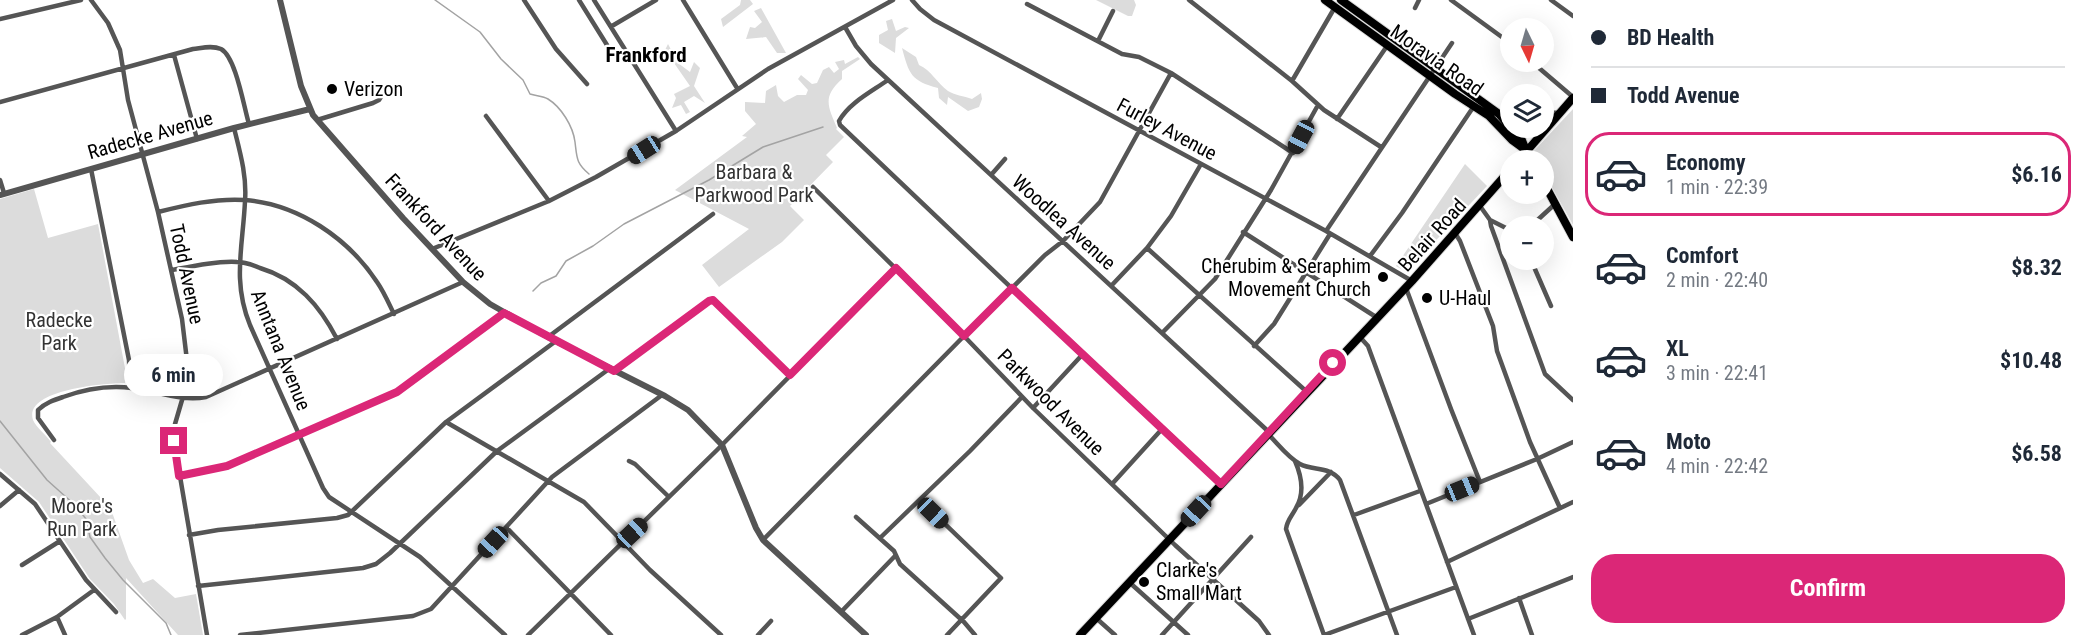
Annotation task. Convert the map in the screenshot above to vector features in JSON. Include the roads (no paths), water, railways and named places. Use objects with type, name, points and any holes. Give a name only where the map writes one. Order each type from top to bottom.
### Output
[{"type":"main road","name":"Moravia Road","points":[[1325,0],[1338,2],[1499,114]]},
{"type":"main road","name":"Moravia Road","points":[[1338,2],[1387,46],[1489,116],[1512,140],[1526,150]]},
{"type":"main road","points":[[1554,118],[1573,97]]},
{"type":"main road","name":"Belair Road","points":[[1080,635],[1376,317],[1406,288],[1500,182]]},
{"type":"main road","points":[[1555,204],[1573,237]]},
{"type":"street","points":[[0,19],[81,0]]},
{"type":"street","name":"Todd Avenue","points":[[91,0],[113,31],[124,69],[128,100],[172,270],[188,357],[187,382],[174,433],[179,476],[207,635]]},
{"type":"street","name":"Frankford Avenue","points":[[280,0],[301,87],[316,120],[432,249],[480,297],[504,313],[688,410],[722,445],[756,528],[764,540],[866,635]]},
{"type":"street","points":[[524,0],[556,49],[587,84]]},
{"type":"street","points":[[579,0],[607,45]]},
{"type":"street","points":[[594,0],[676,130]]},
{"type":"street","points":[[612,26],[656,0]]},
{"type":"street","points":[[683,0],[737,88]]},
{"type":"street","points":[[432,249],[549,201],[628,160],[737,88],[893,0]]},
{"type":"street","name":"Furley Avenue","points":[[912,0],[934,20],[1328,232],[1412,280]]},
{"type":"street","points":[[1189,0],[1292,81],[1337,120],[1381,147]]},
{"type":"street","points":[[1415,8],[1419,0]]},
{"type":"street","points":[[1451,0],[1500,36]]},
{"type":"street","points":[[1551,0],[1573,16]]},
{"type":"street","points":[[1292,81],[1338,2]]},
{"type":"street","points":[[1027,4],[1122,54],[1139,57],[1171,73],[1293,153]]},
{"type":"street","points":[[1098,41],[1113,11]]},
{"type":"street","name":"Woodlea Avenue","points":[[845,27],[862,55],[1112,285],[1269,433],[1295,461],[1307,467],[1330,472]]},
{"type":"street","points":[[1254,345],[1272,327],[1381,147],[1452,43]]},
{"type":"street","points":[[1337,120],[1387,46]]},
{"type":"street","points":[[0,102],[203,47],[220,49],[225,52],[231,62],[249,124]]},
{"type":"street","points":[[174,54],[197,139]]},
{"type":"street","points":[[1544,72],[1573,97]]},
{"type":"street","points":[[764,540],[964,336],[1045,255],[1063,241],[1100,202],[1171,73]]},
{"type":"street","points":[[888,80],[864,96],[841,117],[839,123],[1221,484]]},
{"type":"street","points":[[316,120],[373,103],[381,97]]},
{"type":"street","points":[[1162,333],[1215,279],[1293,153],[1318,105]]},
{"type":"street","points":[[1371,256],[1474,106]]},
{"type":"street","name":"Radecke Avenue","points":[[2,194],[234,128],[310,109]]},
{"type":"street","points":[[1554,113],[1559,113]]},
{"type":"street","points":[[486,116],[549,201]]},
{"type":"street","name":"Anntana Avenue","points":[[234,128],[244,175],[245,200],[239,287],[245,313],[326,494],[420,557],[505,635]]},
{"type":"street","points":[[991,176],[1005,159]]},
{"type":"street","points":[[1112,285],[1147,248],[1171,216],[1201,164]]},
{"type":"street","points":[[91,169],[129,360],[130,388]]},
{"type":"street","points":[[0,180],[2,194]]},
{"type":"street","name":"Parkwood Avenue","points":[[813,187],[964,336],[1033,408],[1169,539],[1264,626],[1269,635]]},
{"type":"street","points":[[158,212],[207,201],[245,200],[288,210],[324,229],[339,240],[379,284],[394,314]]},
{"type":"street","points":[[1542,216],[1555,204]]},
{"type":"street","points":[[1480,206],[1490,220],[1545,374],[1573,400]]},
{"type":"street","points":[[548,337],[714,214]]},
{"type":"street","points":[[1490,220],[1500,225]]},
{"type":"street","points":[[1244,232],[1376,317]]},
{"type":"street","points":[[1455,233],[1495,333],[1497,351],[1537,459],[1560,508]]},
{"type":"street","points":[[1147,248],[1307,392]]},
{"type":"street","points":[[172,270],[239,262],[273,272],[300,289],[321,311],[337,339]]},
{"type":"street","points":[[528,635],[722,445],[896,268]]},
{"type":"street","points":[[1535,270],[1551,306]]},
{"type":"street","points":[[54,440],[38,418],[38,410],[70,394],[97,388],[130,388],[184,397],[200,398],[212,395],[464,282]]},
{"type":"street","points":[[1406,288],[1450,409],[1480,482]]},
{"type":"street","points":[[198,586],[363,568],[382,561],[497,451],[709,301],[713,300],[790,375]]},
{"type":"street","points":[[179,476],[227,466],[405,387],[504,313]]},
{"type":"street","points":[[1359,336],[1368,346],[1474,635]]},
{"type":"street","points":[[189,535],[337,518],[352,512],[447,422],[556,341]]},
{"type":"street","points":[[1033,408],[1082,355]]},
{"type":"street","points":[[240,635],[419,615],[430,609],[548,482],[662,395]]},
{"type":"street","points":[[880,538],[1022,397]]},
{"type":"street","points":[[447,422],[584,502],[658,578],[721,635]]},
{"type":"street","points":[[1112,484],[1162,429]]},
{"type":"street","points":[[1425,504],[1573,442]]},
{"type":"street","points":[[629,461],[669,497]]},
{"type":"street","points":[[1295,461],[1302,484],[1297,507]]},
{"type":"street","points":[[1397,635],[1389,611],[1354,515],[1340,480],[1336,474],[1330,472],[1287,521],[1287,533],[1324,635],[1389,611],[1456,587]]},
{"type":"street","points":[[0,474],[35,504],[94,590],[116,612]]},
{"type":"street","points":[[0,506],[19,490]]},
{"type":"street","points":[[1354,515],[1420,491]]},
{"type":"street","points":[[920,500],[1001,578],[947,635]]},
{"type":"street","points":[[1447,562],[1573,502]]},
{"type":"street","points":[[856,517],[894,551],[900,564],[962,620],[975,635]]},
{"type":"street","points":[[507,528],[611,635]]},
{"type":"street","points":[[1162,635],[1251,537]]},
{"type":"street","points":[[22,564],[60,541]]},
{"type":"street","points":[[841,612],[895,556]]},
{"type":"street","points":[[1468,619],[1573,577]]},
{"type":"street","points":[[1129,582],[1188,635]]},
{"type":"street","points":[[22,635],[57,617],[94,590]]},
{"type":"street","points":[[1519,598],[1532,635]]},
{"type":"street","points":[[57,617],[65,635]]},
{"type":"street","points":[[1096,618],[1115,635]]},
{"type":"street","points":[[758,635],[771,621]]},
{"type":"street","points":[[328,626],[329,635]]},
{"type":"waterway","points":[[435,0],[480,32],[501,59],[523,80],[530,94],[553,102],[566,118],[572,130],[579,163],[589,174]]},
{"type":"waterway","points":[[533,291],[541,283],[556,276],[566,261],[593,246],[624,224],[709,180],[763,147],[823,127]]},
{"type":"waterway","points":[[0,421],[47,480],[76,506],[86,519],[90,537],[105,558],[123,580],[166,623],[171,635]]},
{"type":"place","name":"Verizon","points":[[332,89]]},
{"type":"place","name":"Cherubim & Seraphim Movement Church","points":[[1383,277]]},
{"type":"place","name":"U-Haul","points":[[1427,298]]},
{"type":"place","name":"Clarke's Small Mart","points":[[1144,582]]},
{"type":"district","name":"Frankford","points":[[646,55]]},
{"type":"park label","name":"Barbara & Parkwood Park","points":[[754,184]]},
{"type":"park label","name":"Radecke Park","points":[[59,332]]},
{"type":"park label","name":"Moore's Run Park","points":[[82,518]]}]
